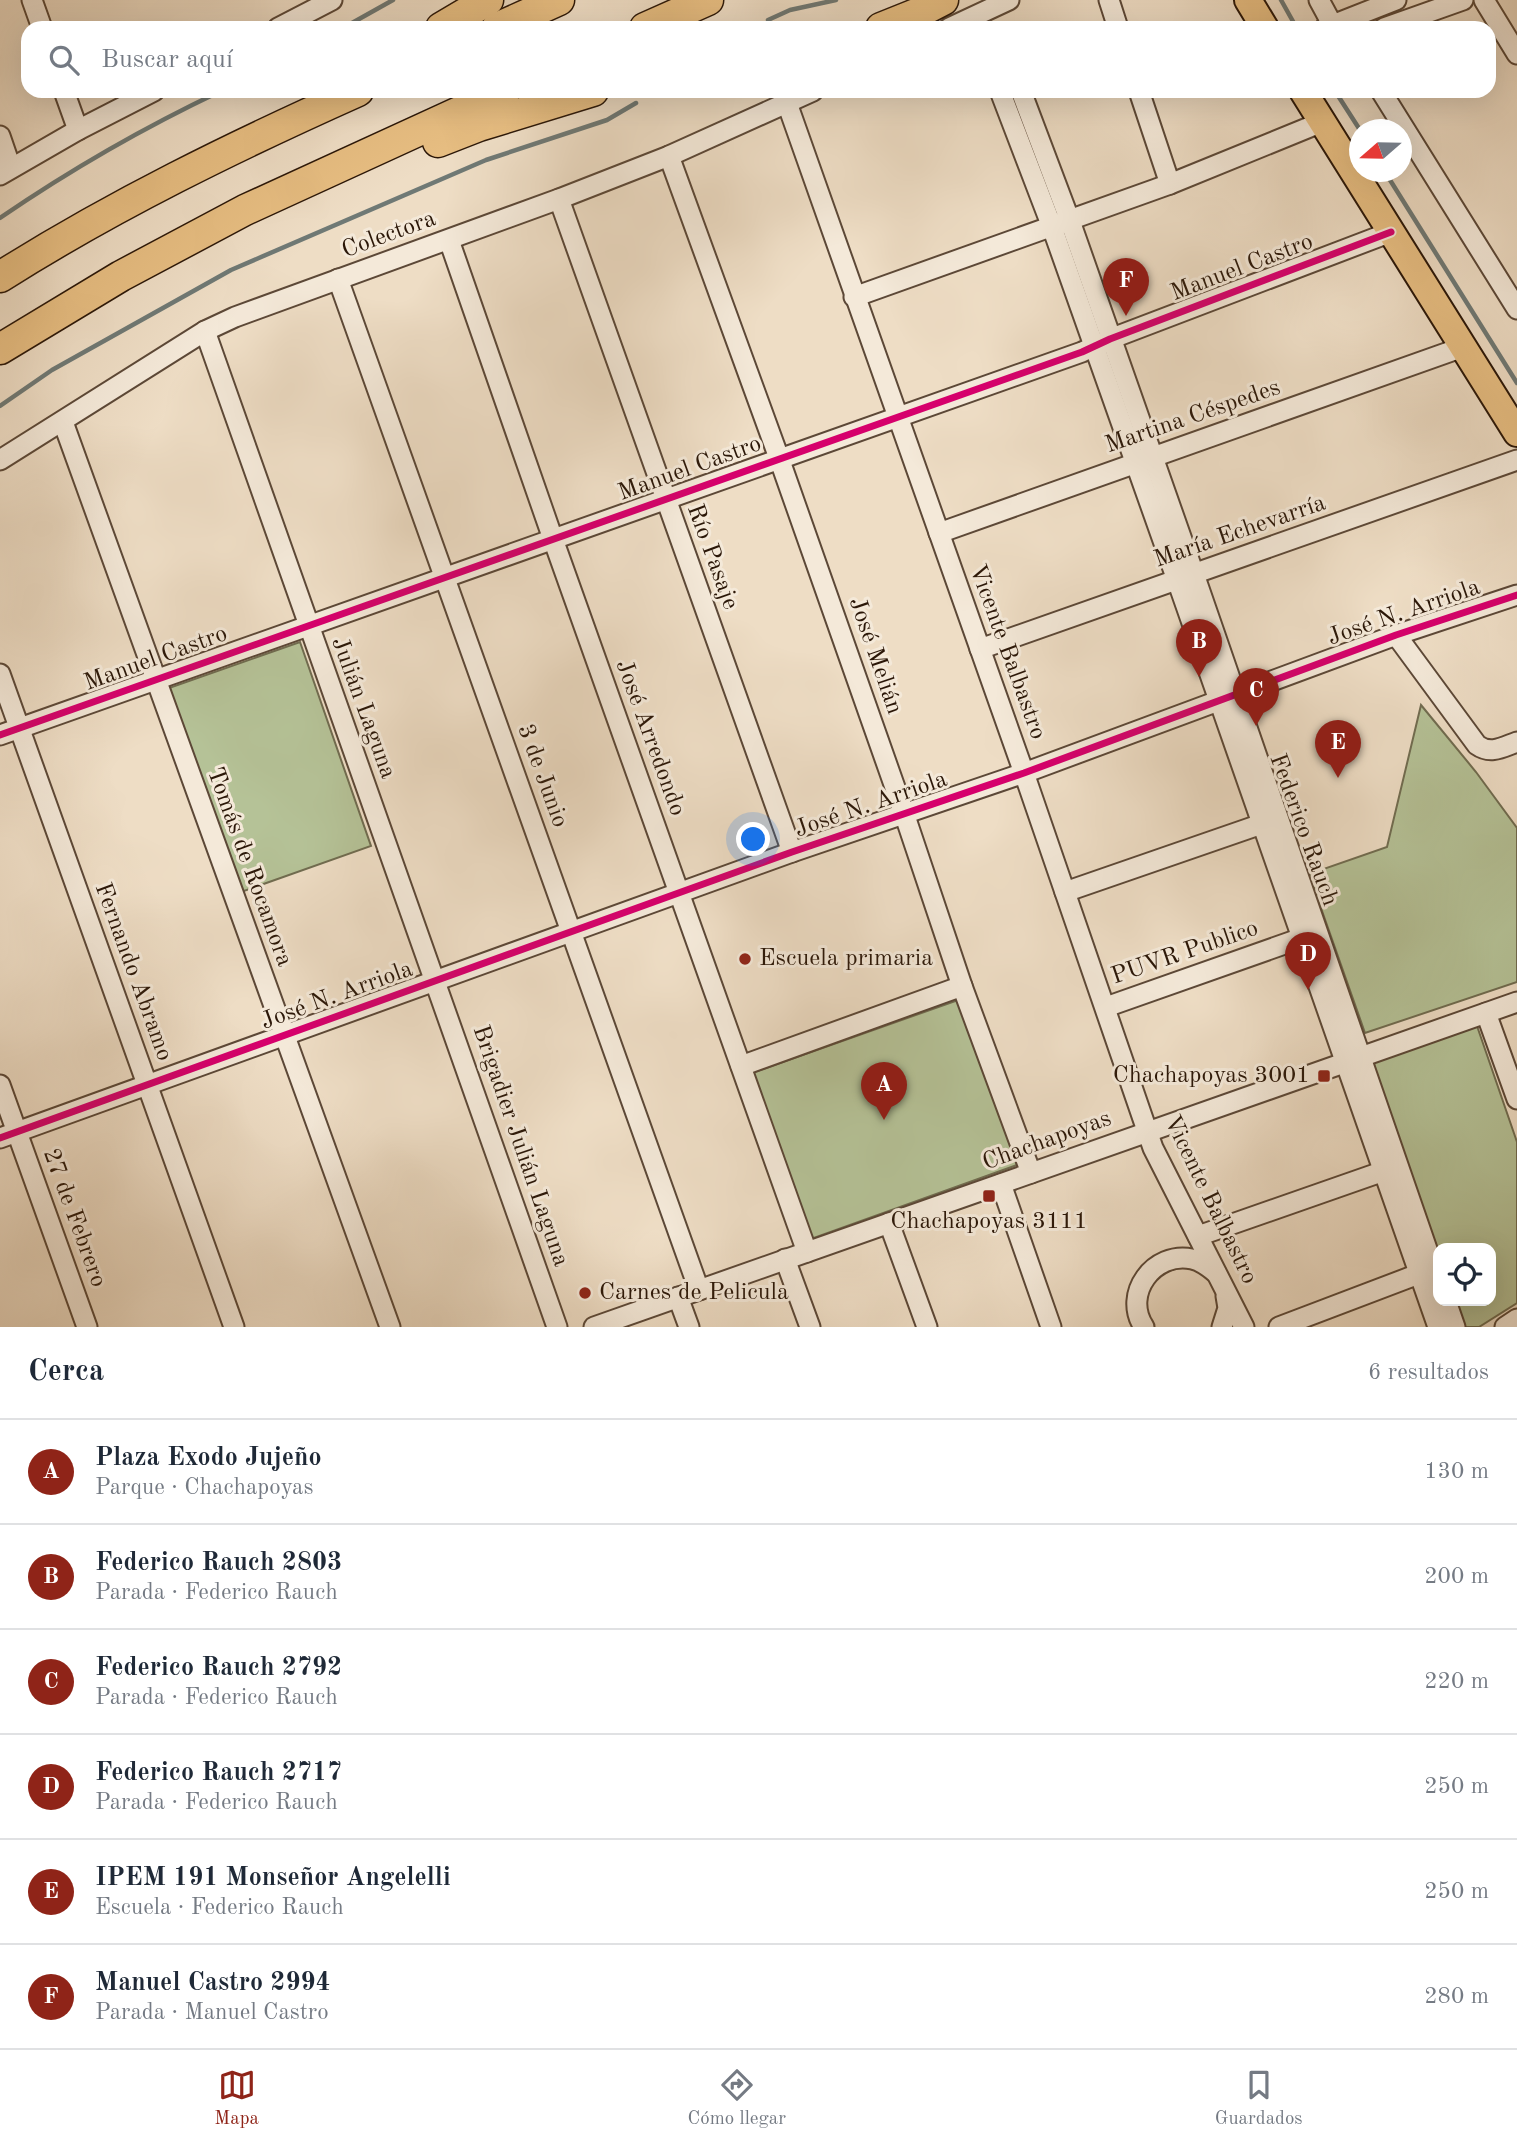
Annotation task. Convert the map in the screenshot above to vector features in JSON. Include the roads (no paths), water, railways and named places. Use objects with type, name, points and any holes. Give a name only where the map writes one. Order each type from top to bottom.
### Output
[{"type":"highway","points":[[453,21],[488,0]]},
{"type":"highway","points":[[512,21],[559,0]]},
{"type":"highway","points":[[661,21],[708,0]]},
{"type":"highway","points":[[898,21],[943,0]]},
{"type":"highway","points":[[54,244],[117,191],[223,134],[300,98]]},
{"type":"highway","points":[[0,277],[128,202],[343,98]]},
{"type":"highway","points":[[0,349],[121,276],[235,215],[489,98]]},
{"type":"highway","points":[[320,174],[429,145],[479,126],[570,98]]},
{"type":"main road","points":[[1248,0],[1261,21]]},
{"type":"main road","points":[[1307,98],[1517,433]]},
{"type":"street","points":[[32,0],[40,21]]},
{"type":"street","points":[[292,21],[332,0]]},
{"type":"street","points":[[976,21],[990,9],[1009,0]]},
{"type":"street","points":[[1109,0],[1116,21]]},
{"type":"street","points":[[1319,0],[1327,21]]},
{"type":"street","points":[[1342,21],[1396,0]]},
{"type":"street","points":[[1404,21],[1463,0]]},
{"type":"street","points":[[1484,0],[1517,54]]},
{"type":"street","points":[[990,9],[995,21]]},
{"type":"street","points":[[67,98],[78,130]]},
{"type":"street","points":[[0,136],[6,171],[140,98]]},
{"type":"street","name":"Colectora","points":[[0,460],[205,331],[669,156],[798,98]]},
{"type":"street","name":"Federico Rauch","points":[[1003,98],[1061,224]]},
{"type":"street","name":"Federico Rauch","points":[[1023,98],[1061,224],[1429,1277],[1438,1327]]},
{"type":"street","points":[[1141,98],[1170,184]]},
{"type":"street","points":[[1385,98],[1517,309]]},
{"type":"street","name":"Vicente Balbastro","points":[[787,103],[1106,1007],[1153,1148],[1244,1327]]},
{"type":"street","points":[[854,297],[1170,184],[1322,122]]},
{"type":"street","name":"José Melián","points":[[669,156],[779,458],[962,986],[1031,1173]]},
{"type":"street","name":"Río Pasaje","points":[[559,199],[792,852]]},
{"type":"street","name":"Manuel Castro","points":[[0,735],[1102,343],[1391,232]]},
{"type":"street","name":"José Arredondo","points":[[449,240],[807,1252]]},
{"type":"street","name":"3 de Junio","points":[[338,279],[699,1290]]},
{"type":"street","name":"Julián Laguna","points":[[205,331],[436,981]]},
{"type":"street","name":"Martina Céspedes","points":[[939,533],[1463,347]]},
{"type":"street","name":"Tomás de Rocamora","points":[[64,422],[390,1327]]},
{"type":"street","name":"María Echevarría","points":[[979,649],[1517,460]]},
{"type":"street","name":"José N. Arriola","points":[[8,1135],[792,852],[1024,773],[1396,635],[1517,595]]},
{"type":"street","points":[[1396,635],[1477,745],[1494,751],[1517,742]]},
{"type":"street","name":"Fernando Abramo","points":[[0,674],[234,1327]]},
{"type":"street","points":[[1065,892],[1270,820]]},
{"type":"street","name":"PUVR Publico","points":[[1106,1007],[1311,935]]},
{"type":"street","name":"Brigadier Julián Laguna","points":[[436,981],[558,1327]]},
{"type":"street","points":[[741,1066],[962,986]]},
{"type":"street","name":"Chachapoyas","points":[[593,1327],[1517,1002]]},
{"type":"street","points":[[1486,1013],[1517,1099]]},
{"type":"street","name":"Federico Rauch","points":[[1353,1059],[1384,1171],[1429,1277]]},
{"type":"street","name":"27 de Febrero","points":[[0,1085],[8,1135],[87,1327]]},
{"type":"street","points":[[1198,1236],[1384,1171]]},
{"type":"street","points":[[1001,1184],[1051,1327]]},
{"type":"street","points":[[889,1223],[927,1327]]},
{"type":"street","points":[[1144,1327],[1136,1309],[1137,1296],[1144,1278],[1159,1264],[1170,1259],[1190,1258],[1199,1261],[1220,1281],[1228,1308],[1222,1327]]},
{"type":"street","points":[[785,1259],[810,1327]]},
{"type":"street","points":[[1279,1327],[1429,1277]]},
{"type":"street","points":[[678,1297],[689,1327]]},
{"type":"street","points":[[1448,1306],[1455,1327]]},
{"type":"street","points":[[1504,1327],[1517,1319]]},
{"type":"waterway","points":[[356,21],[393,0]]},
{"type":"waterway","points":[[768,20],[790,10],[836,0]]},
{"type":"waterway","points":[[1281,0],[1293,21]]},
{"type":"waterway","points":[[0,218],[108,150],[207,98]]},
{"type":"waterway","points":[[1339,98],[1353,119]]},
{"type":"waterway","points":[[0,406],[52,370],[231,270],[486,160],[607,120],[636,103]]},
{"type":"waterway","points":[[1391,182],[1517,383]]},
{"type":"place","name":"Manuel Castro 2994","points":[[1126,316]]},
{"type":"place","name":"Federico Rauch 2803","points":[[1199,677]]},
{"type":"place","name":"Federico Rauch 2792","points":[[1256,726]]},
{"type":"place","name":"IPEM 191 Monseñor Angelelli","points":[[1338,778]]},
{"type":"place","name":"Escuela primaria","points":[[745,959]]},
{"type":"place","name":"Federico Rauch 2717","points":[[1308,990]]},
{"type":"place","name":"Chachapoyas 3001","points":[[1324,1076]]},
{"type":"place","name":"Plaza Exodo Jujeño","points":[[884,1120]]},
{"type":"place","name":"Chachapoyas 3111","points":[[989,1196]]},
{"type":"place","name":"Carnes de Pelicula","points":[[585,1293]]}]
